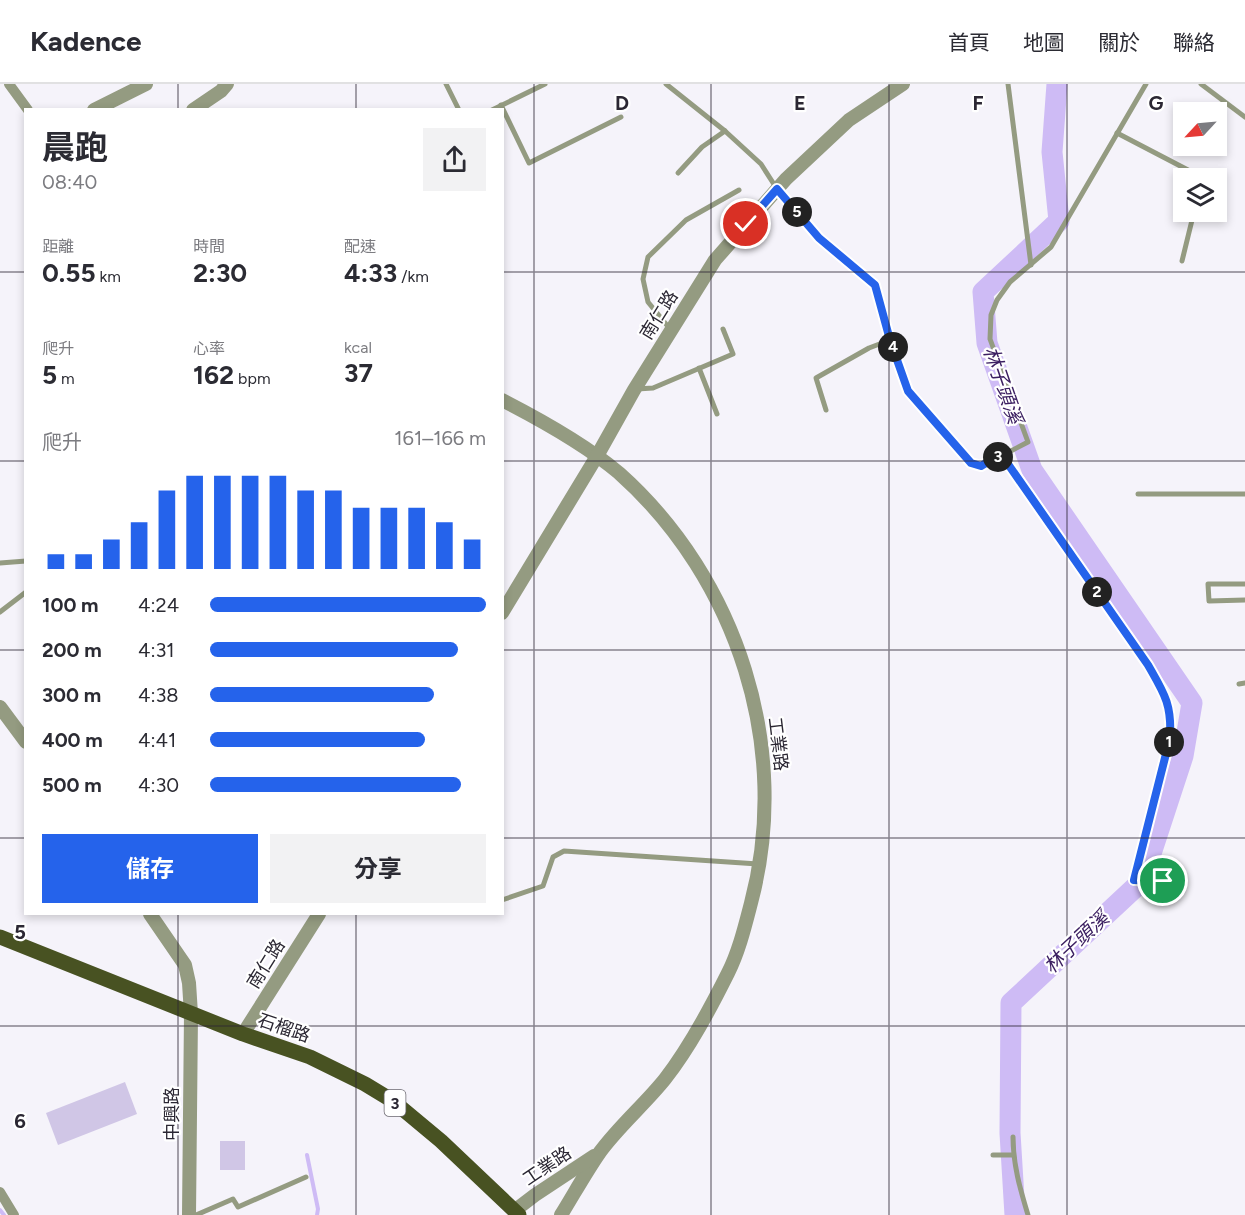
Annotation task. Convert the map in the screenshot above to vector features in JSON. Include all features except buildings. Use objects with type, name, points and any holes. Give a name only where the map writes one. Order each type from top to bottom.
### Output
[{"type":"main road","name":"石榴路","points":[[0,937],[191,1014],[310,1058],[365,1084],[393,1101],[441,1141],[517,1213]]},
{"type":"street","points":[[98,108],[146,84]]},
{"type":"street","points":[[197,108],[227,84]]},
{"type":"street","name":"南仁路","points":[[504,610],[634,390],[715,260],[777,189],[849,120],[903,84]]},
{"type":"street","points":[[11,85],[27,108]]},
{"type":"street","name":"工業路","points":[[504,401],[597,456],[639,493],[676,536],[707,582],[732,633],[749,684],[760,735],[765,787],[760,864],[746,926],[729,970],[696,1032],[666,1078],[601,1151],[561,1215]]},
{"type":"street","points":[[0,707],[24,739]]},
{"type":"street","name":"中興路","points":[[151,915],[185,965],[189,983],[191,1014],[189,1215]]},
{"type":"street","name":"南仁路","points":[[243,1034],[318,915]]},
{"type":"street","name":"工業路","points":[[517,1213],[535,1195],[601,1151]]},
{"type":"street","points":[[0,1192],[14,1215]]},
{"type":"lane","points":[[446,84],[458,108]]},
{"type":"lane","points":[[496,108],[545,84]]},
{"type":"lane","points":[[666,84],[725,131],[761,164],[777,189],[819,238],[875,285],[890,340],[908,391],[971,463],[981,466],[1028,442],[990,339],[991,315],[997,300],[1010,282],[1051,247],[1146,84]]},
{"type":"lane","points":[[1008,84],[1031,265]]},
{"type":"lane","points":[[1201,84],[1245,117]]},
{"type":"lane","points":[[504,111],[529,163],[621,117]]},
{"type":"lane","points":[[678,173],[702,147],[725,131]]},
{"type":"lane","points":[[1117,133],[1184,168]]},
{"type":"lane","points":[[671,330],[648,302],[643,279],[648,257],[686,220],[739,190]]},
{"type":"lane","points":[[1182,261],[1192,222]]},
{"type":"lane","points":[[634,390],[653,387],[733,354],[723,329]]},
{"type":"lane","points":[[826,410],[816,378],[869,348],[890,340]]},
{"type":"lane","points":[[699,368],[717,414]]},
{"type":"lane","points":[[1001,454],[1148,665],[1167,699],[1171,716],[1170,738],[1134,880],[1163,881]]},
{"type":"lane","points":[[1138,494],[1245,494]]},
{"type":"lane","points":[[0,563],[24,561]]},
{"type":"lane","points":[[1245,584],[1208,584],[1209,601],[1245,600]]},
{"type":"lane","points":[[0,612],[24,594]]},
{"type":"lane","points":[[504,899],[543,886],[552,856],[564,851],[760,864]]},
{"type":"lane","points":[[1013,1137],[1017,1180],[1028,1215]]},
{"type":"lane","points":[[993,1155],[1013,1155]]},
{"type":"lane","points":[[196,1215],[233,1199],[238,1207],[306,1177]]},
{"type":"waterway","name":"林子頭溪","points":[[1015,1215],[1010,1133],[1011,1003],[1142,881],[1183,756],[1192,703],[1032,470],[987,343],[983,292],[1059,221],[1052,152],[1057,84]]},
{"type":"waterway","points":[[307,1155],[318,1209],[317,1215]]},
{"type":"waterway","points":[[0,1210],[4,1215]]},
{"type":"route","points":[[746,224],[777,189],[819,238],[875,285],[890,340],[908,391],[971,463],[981,466],[1001,454],[1148,665],[1167,699],[1171,716],[1170,738],[1134,880],[1163,881]]}]
